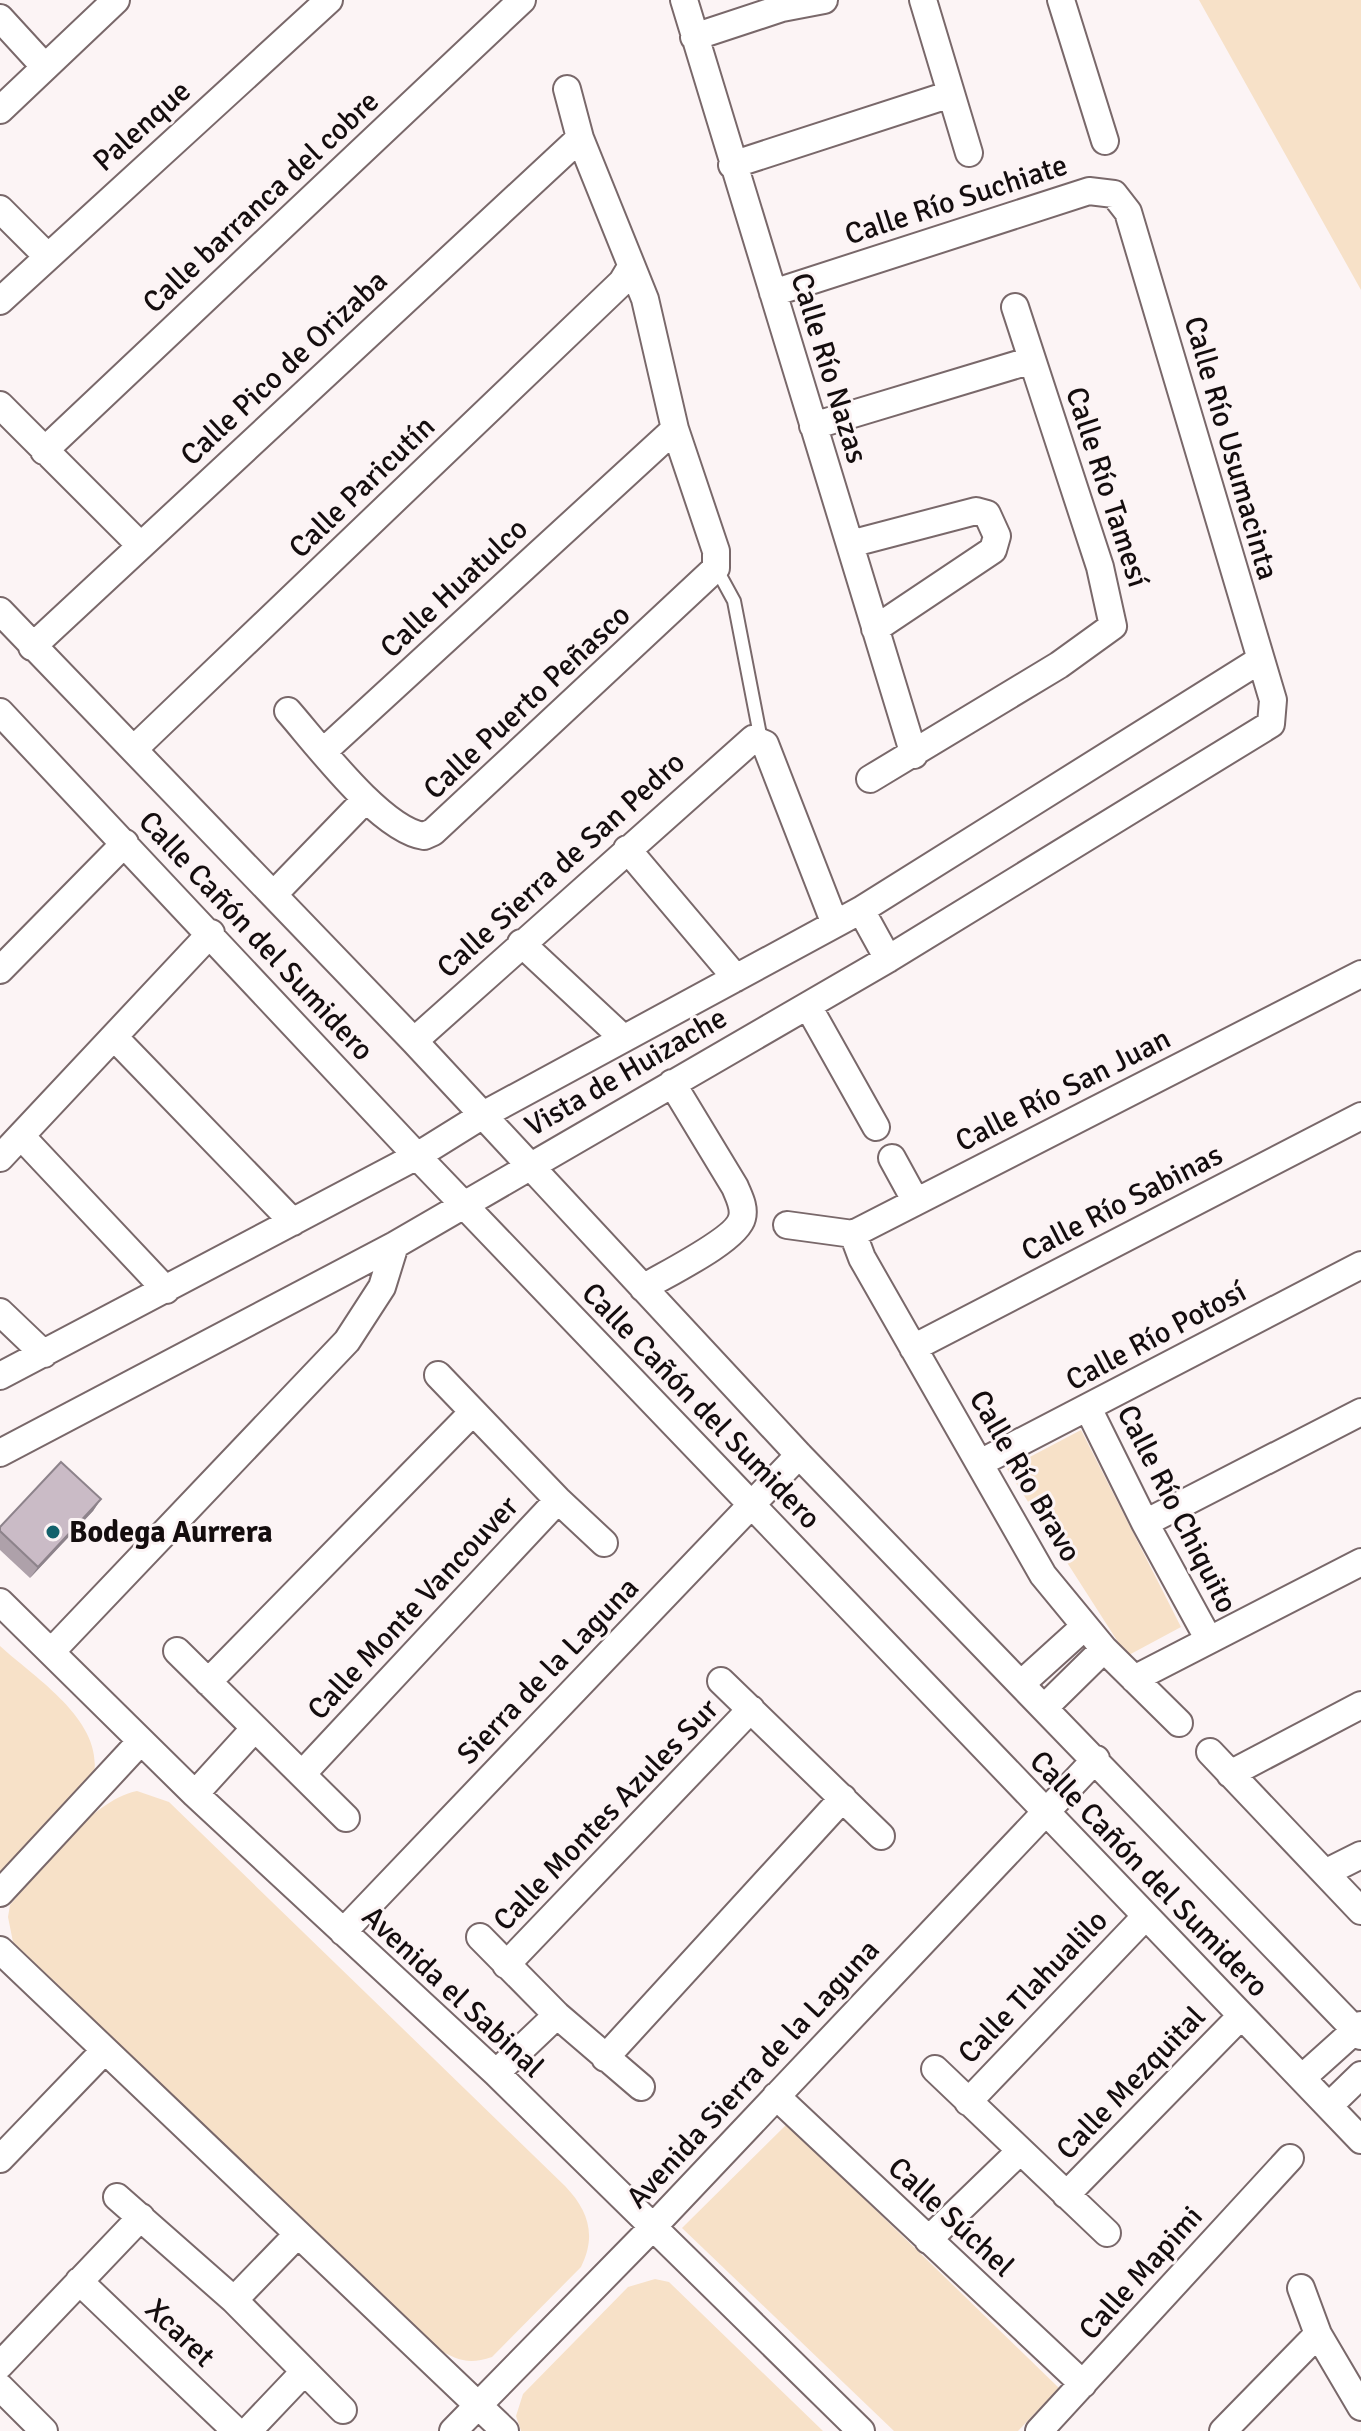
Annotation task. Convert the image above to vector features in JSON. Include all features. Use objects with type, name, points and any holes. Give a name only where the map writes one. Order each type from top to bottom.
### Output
[{"type":"street","points":[[0,110],[116,0]]},
{"type":"street","name":"Palenque","points":[[0,301],[329,0]]},
{"type":"street","name":"Calle barranca del cobre","points":[[44,451],[522,0]]},
{"type":"street","name":"Calle Río Nazas","points":[[684,0],[914,755]]},
{"type":"street","points":[[694,37],[782,8],[824,0]]},
{"type":"street","points":[[923,0],[969,153]]},
{"type":"street","points":[[1061,0],[1105,141]]},
{"type":"street","points":[[0,18],[44,66]]},
{"type":"street","points":[[567,89],[580,138],[645,299],[675,429],[717,564]]},
{"type":"street","points":[[732,165],[951,94]]},
{"type":"street","name":"Calle Pico de Orizaba","points":[[32,647],[139,544],[580,138]]},
{"type":"street","name":"Calle Río Suchiate","points":[[773,293],[1089,191],[1114,194]]},
{"type":"street","name":"Calle Río Usumacinta","points":[[1114,194],[1128,212],[1275,709],[1271,724]]},
{"type":"street","points":[[0,209],[47,256]]},
{"type":"street","name":"Calle Paricutín","points":[[134,749],[611,293],[631,267]]},
{"type":"street","points":[[1015,307],[1032,360]]},
{"type":"street","name":"Calle Río Tamesí","points":[[813,426],[1032,360],[1108,591],[1113,626],[1069,659],[914,755]]},
{"type":"street","points":[[0,405],[139,544]]},
{"type":"street","name":"Calle Huatulco","points":[[324,751],[675,429]]},
{"type":"street","points":[[850,544],[976,511],[987,514],[997,536],[993,550],[875,629]]},
{"type":"street","name":"Calle Puerto Peñasco","points":[[366,799],[405,829],[424,836],[433,832],[717,564]]},
{"type":"street","name":"Calle Cañón del Sumidero","points":[[0,611],[414,1041],[799,1455],[1359,2030]]},
{"type":"street","name":"Vista de Huizache","points":[[0,1376],[417,1156],[483,1115],[861,910],[1260,660]]},
{"type":"street","points":[[274,894],[366,799],[288,711]]},
{"type":"street","name":"Calle Cañón del Sumidero","points":[[0,712],[211,933],[417,1156],[1361,2140]]},
{"type":"street","name":"Vista de Huizache","points":[[0,1453],[395,1245],[888,959],[1271,724]]},
{"type":"street","points":[[757,740],[835,924]]},
{"type":"street","name":"Calle Sierra de San Pedro","points":[[414,1041],[627,849],[757,740]]},
{"type":"street","points":[[870,779],[914,755]]},
{"type":"street","points":[[0,970],[125,843]]},
{"type":"street","points":[[627,849],[736,978]]},
{"type":"street","points":[[861,910],[888,959]]},
{"type":"street","points":[[0,1158],[211,933]]},
{"type":"street","points":[[521,943],[623,1038]]},
{"type":"street","name":"Calle Río San Juan","points":[[853,1234],[1361,974]]},
{"type":"street","points":[[808,1006],[876,1127]]},
{"type":"street","points":[[115,1038],[293,1222]]},
{"type":"street","points":[[643,1288],[738,1227],[742,1205],[735,1187],[672,1083]]},
{"type":"street","name":"Calle Río Sabinas","points":[[913,1348],[1361,1116]]},
{"type":"street","points":[[21,1136],[166,1290]]},
{"type":"street","points":[[892,1158],[915,1200]]},
{"type":"street","points":[[787,1225],[853,1234]]},
{"type":"street","name":"Calle Río Bravo","points":[[853,1234],[862,1258],[1043,1575],[1104,1649],[1179,1723]]},
{"type":"street","points":[[51,1652],[347,1341],[382,1287],[395,1245]]},
{"type":"street","name":"Calle Río Potosí","points":[[980,1463],[1361,1265]]},
{"type":"street","points":[[0,1312],[44,1354]]},
{"type":"street","name":"Calle Monte Vancouver","points":[[303,1773],[558,1500],[438,1375]]},
{"type":"street","name":"Calle Río Chiquito","points":[[1088,1408],[1145,1523],[1209,1640]]},
{"type":"street","points":[[1145,1523],[1361,1412]]},
{"type":"street","points":[[208,1682],[472,1413]]},
{"type":"street","name":"Sierra de la Laguna","points":[[343,1932],[799,1455]]},
{"type":"street","points":[[558,1500],[604,1543]]},
{"type":"street","points":[[1134,1679],[1361,1562]]},
{"type":"street","name":"Avenida el Sabinal","points":[[0,1602],[195,1794],[496,2073],[651,2229],[861,2431]]},
{"type":"street","points":[[1022,1683],[1084,1627]]},
{"type":"street","points":[[1045,1707],[1104,1649]]},
{"type":"street","points":[[177,1651],[346,1818]]},
{"type":"street","points":[[721,1681],[881,1836]]},
{"type":"street","points":[[1230,1774],[1361,1705]]},
{"type":"street","name":"Calle Montes Azules Sur","points":[[506,1965],[751,1709]]},
{"type":"street","points":[[195,1794],[255,1728]]},
{"type":"street","points":[[0,1893],[141,1741]]},
{"type":"street","points":[[1210,1752],[1361,1911]]},
{"type":"street","name":"Avenida Sierra de la Laguna","points":[[453,2431],[651,2229],[1096,1759]]},
{"type":"street","points":[[605,2058],[843,1798]]},
{"type":"street","points":[[1325,1873],[1361,1855]]},
{"type":"street","name":"Calle Tlahualilo","points":[[968,2102],[1145,1917]]},
{"type":"street","points":[[480,1937],[557,2015],[641,2087]]},
{"type":"street","points":[[0,1950],[505,2431]]},
{"type":"street","points":[[496,2073],[557,2015]]},
{"type":"street","name":"Calle Mezquital","points":[[1066,2195],[1241,2016]]},
{"type":"street","points":[[1302,2078],[1359,2030]]},
{"type":"street","points":[[0,2159],[105,2050]]},
{"type":"street","points":[[935,2069],[1107,2233]]},
{"type":"street","points":[[1330,2105],[1361,2075]]},
{"type":"street","name":"Calle Súchel","points":[[776,2096],[1083,2384]]},
{"type":"street","points":[[928,2240],[1020,2151]]},
{"type":"street","name":"Calle Mapimi","points":[[1039,2431],[1290,2158]]},
{"type":"street","name":"Xcaret","points":[[117,2197],[234,2300],[343,2410]]},
{"type":"street","points":[[0,2365],[141,2217]]},
{"type":"street","name":"Xcaret","points":[[234,2300],[297,2235]]},
{"type":"street","name":"Xcaret","points":[[79,2281],[236,2431]]},
{"type":"street","points":[[1301,2288],[1318,2334],[1361,2407]]},
{"type":"street","points":[[1223,2431],[1318,2334]]},
{"type":"street","points":[[248,2431],[304,2372]]},
{"type":"street","points":[[0,2387],[44,2431]]},
{"type":"lane","points":[[717,564],[734,601],[757,740]]},
{"type":"shaded area","points":[[1199,0],[1361,0],[1361,290]]},
{"type":"shaded area","points":[[1081,1430],[1181,1627],[1127,1656],[1007,1469]]},
{"type":"shaded area","points":[[0,1646],[47,1686],[77,1718],[94,1754],[94,1774],[0,1876]]},
{"type":"shaded area","points":[[137,1791],[169,1802],[565,2186],[579,2204],[589,2234],[581,2267],[492,2357],[463,2360],[436,2348],[13,1942],[8,1917],[10,1905],[84,1822],[119,1797]]},
{"type":"shaded area","points":[[787,2124],[1059,2388],[1018,2431],[894,2431],[682,2228]]},
{"type":"shaded area","points":[[655,2279],[669,2282],[823,2431],[521,2431],[516,2416],[523,2394],[628,2287]]},
{"type":"building","points":[[61,1462],[101,1499],[38,1567],[0,1531],[0,1527]]},
{"type":"place","name":"Bodega Aurrera","points":[[53,1532]]}]
